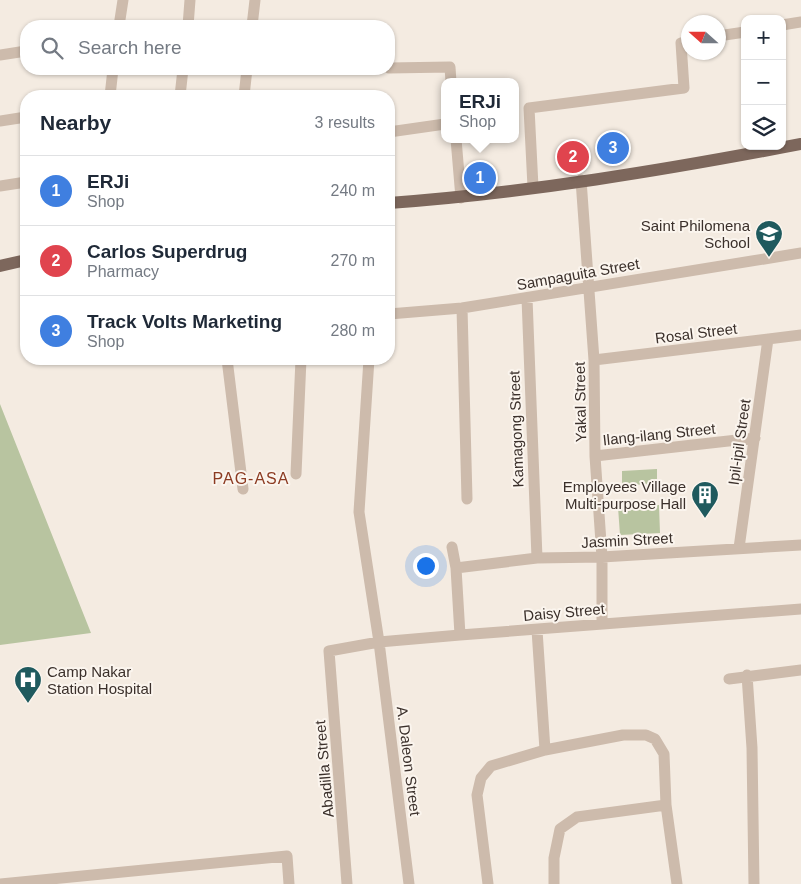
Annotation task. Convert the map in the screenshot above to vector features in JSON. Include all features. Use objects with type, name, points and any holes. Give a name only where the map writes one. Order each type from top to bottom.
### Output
[{"type":"main road","points":[[395,203],[461,198],[714,161],[801,144]]},
{"type":"main road","points":[[0,266],[20,261]]},
{"type":"street","points":[[120,20],[123,0]]},
{"type":"street","points":[[188,20],[190,0]]},
{"type":"street","points":[[253,20],[255,0]]},
{"type":"street","points":[[786,24],[801,22]]},
{"type":"street","points":[[726,35],[741,33]]},
{"type":"street","points":[[0,55],[20,52]]},
{"type":"street","points":[[533,187],[529,108],[684,88],[682,60]]},
{"type":"street","points":[[395,68],[450,67],[451,78]]},
{"type":"street","points":[[111,90],[112,75]]},
{"type":"street","points":[[181,90],[182,75]]},
{"type":"street","points":[[245,90],[246,75]]},
{"type":"street","points":[[0,121],[20,118]]},
{"type":"street","points":[[395,131],[441,125]]},
{"type":"street","points":[[456,143],[461,198]]},
{"type":"street","name":"Yakal Street","points":[[581,180],[594,360],[595,456],[602,557],[602,624]]},
{"type":"street","points":[[0,186],[20,183]]},
{"type":"street","name":"Sampaguita Street","points":[[395,314],[462,308],[801,253]]},
{"type":"street","name":"Kamagong Street","points":[[527,298],[537,558]]},
{"type":"street","points":[[462,308],[467,499]]},
{"type":"street","name":"Rosal Street","points":[[594,360],[801,335]]},
{"type":"street","name":"Ipil-ipil Street","points":[[739,548],[768,339]]},
{"type":"street","points":[[228,365],[243,490]]},
{"type":"street","points":[[296,474],[301,365]]},
{"type":"street","name":"A. Daleon Street","points":[[369,365],[359,512],[379,642],[409,884]]},
{"type":"street","name":"Ilang-ilang Street","points":[[595,456],[755,438]]},
{"type":"street","name":"Jasmin Street","points":[[456,568],[537,558],[602,557],[801,545]]},
{"type":"street","points":[[452,547],[456,568],[460,635]]},
{"type":"street","name":"Daisy Street","points":[[329,651],[379,642],[801,609]]},
{"type":"street","points":[[537,630],[545,750]]},
{"type":"street","name":"Abadilla Street","points":[[329,651],[347,884]]},
{"type":"street","points":[[729,679],[747,675],[801,670]]},
{"type":"street","points":[[747,675],[752,748],[754,884]]},
{"type":"street","points":[[488,884],[477,796],[481,778],[491,766],[545,750],[623,735],[646,735],[655,739],[664,754],[666,805],[677,884]]},
{"type":"street","points":[[554,884],[554,858],[560,829],[577,817],[666,805]]},
{"type":"street","points":[[0,884],[287,856],[289,884]]},
{"type":"green space","points":[[0,404],[91,633],[0,645]]},
{"type":"green space","points":[[657,469],[657,484],[622,485],[622,471]]},
{"type":"green space","points":[[659,505],[660,533],[620,535],[618,507]]},
{"type":"place","name":"Track Volts Marketing","points":[[613,148]]},
{"type":"place","name":"Carlos Superdrug","points":[[573,157]]},
{"type":"place","name":"ERJi","points":[[480,178]]},
{"type":"place","name":"Saint Philomena School","points":[[769,258]]},
{"type":"place","name":"Employees Village Multi-purpose Hall","points":[[705,519]]},
{"type":"place","name":"Camp Nakar Station Hospital","points":[[28,704]]},
{"type":"district","name":"PAG-ASA","points":[[251,478]]}]
